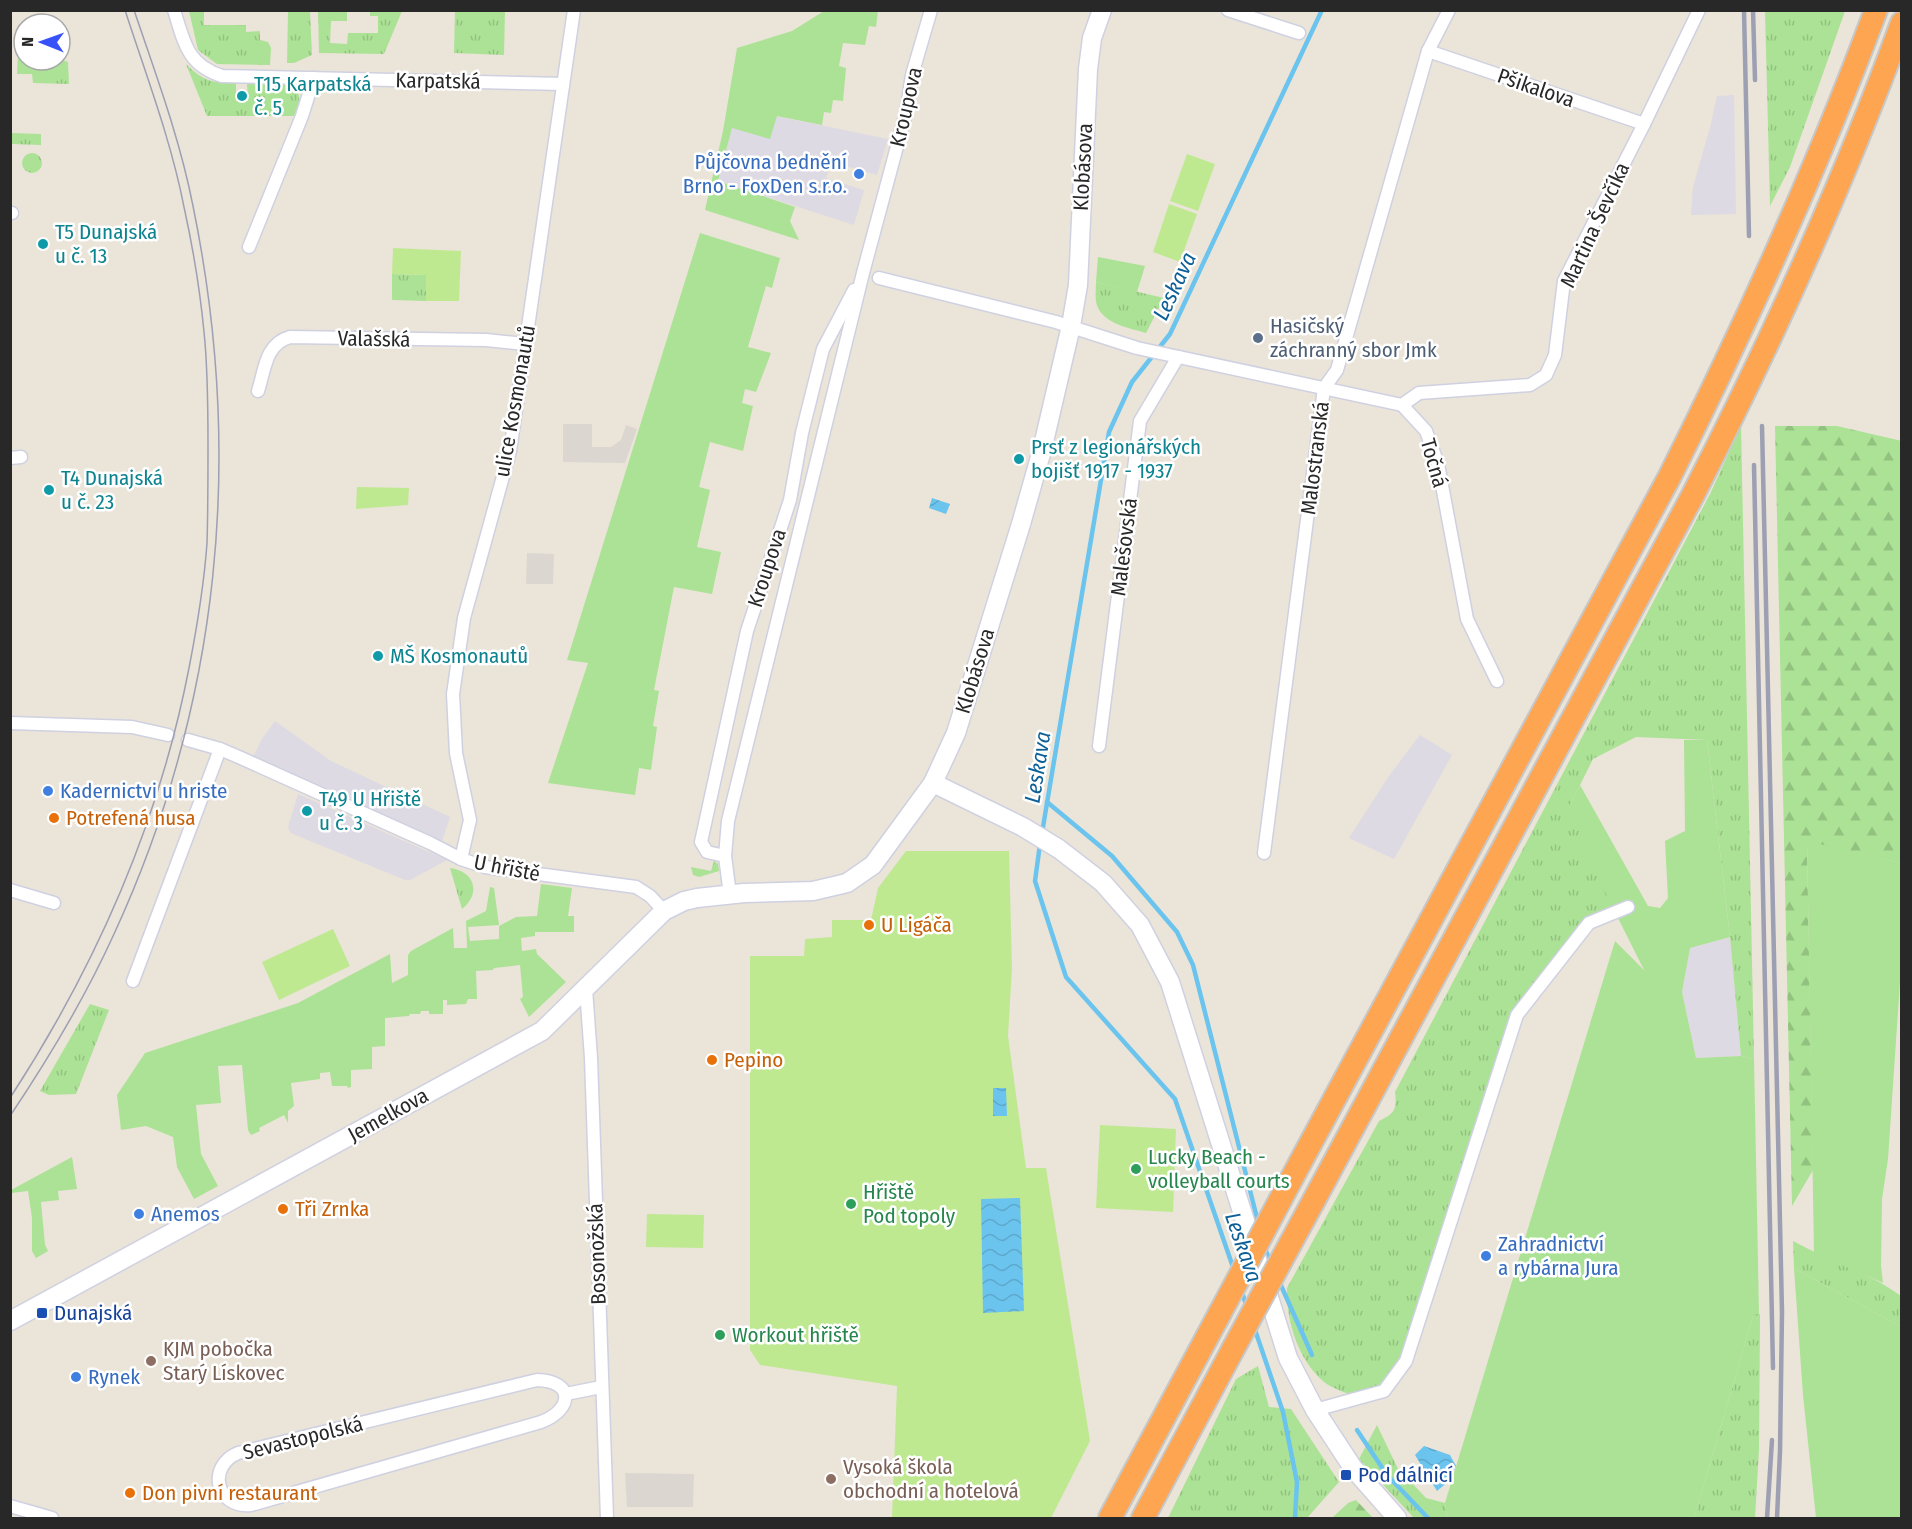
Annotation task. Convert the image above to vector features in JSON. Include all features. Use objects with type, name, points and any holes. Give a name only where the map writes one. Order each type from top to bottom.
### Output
[{"type":"highway","points":[[1110,1518],[1681,455],[1727,363],[1770,268],[1876,10]]},
{"type":"highway","points":[[1143,1518],[1688,505],[1740,404],[1851,155],[1902,23]]},
{"type":"street","name":"Karpatská","points":[[174,10],[186,48],[192,58],[212,73],[222,76],[562,84]]},
{"type":"street","name":"ulice Kosmonautů","points":[[461,859],[470,820],[456,753],[453,694],[464,618],[510,451],[574,10]]},
{"type":"street","name":"Kroupova","points":[[737,894],[725,856],[728,821],[863,273],[906,113],[912,75],[931,10]]},
{"type":"street","name":"Klobásova","points":[[737,894],[813,891],[848,883],[873,865],[933,783],[956,733],[1042,450],[1071,326],[1077,285],[1088,69],[1092,38],[1102,10]]},
{"type":"street","points":[[1228,10],[1299,33]]},
{"type":"street","name":"Malostranská","points":[[1264,853],[1324,388],[1337,370],[1428,51],[1449,10]]},
{"type":"street","name":"Martina Ševčíka","points":[[1402,405],[1419,393],[1530,385],[1546,375],[1555,355],[1564,281],[1699,10]]},
{"type":"street","name":"Pšikalova","points":[[1428,51],[1644,124]]},
{"type":"street","points":[[249,247],[302,116],[314,78]]},
{"type":"street","name":"Kroupova","points":[[725,856],[707,852],[701,842],[747,631],[790,500],[802,433],[823,349],[863,273]]},
{"type":"street","points":[[879,278],[1071,326],[1146,350],[1402,405]]},
{"type":"street","name":"Valašská","points":[[258,391],[269,353],[274,344],[290,337],[486,340],[525,344]]},
{"type":"street","name":"Malešovská","points":[[1099,746],[1140,421],[1175,356]]},
{"type":"street","name":"Točná","points":[[1402,405],[1426,431],[1438,464],[1467,619],[1497,681]]},
{"type":"street","points":[[10,723],[132,728],[168,735]]},
{"type":"street","name":"U hřiště","points":[[188,740],[220,749],[379,819],[461,859],[485,867],[636,887],[650,896],[664,911]]},
{"type":"street","points":[[133,981],[220,749]]},
{"type":"street","points":[[933,783],[1023,827],[1059,849],[1103,883],[1140,925],[1170,982],[1288,1358],[1315,1410],[1359,1476],[1397,1518]]},
{"type":"street","points":[[10,890],[54,903]]},
{"type":"street","name":"Jemelkova","points":[[10,1321],[542,1031],[664,911],[684,901],[737,894]]},
{"type":"street","points":[[1315,1410],[1384,1391],[1406,1361],[1517,1015],[1589,923],[1628,907]]},
{"type":"street","name":"Bosonožská","points":[[586,989],[591,1058],[607,1518]]},
{"type":"street","name":"Sevastopolská","points":[[537,1380],[554,1382],[563,1388],[566,1394],[565,1403],[558,1413],[542,1422],[250,1505],[241,1505],[228,1500],[222,1494],[219,1484],[222,1466],[238,1453],[537,1380]]},
{"type":"street","points":[[566,1394],[601,1387]]},
{"type":"street","points":[[10,1506],[52,1518]]},
{"type":"shaded area","points":[[1734,95],[1736,214],[1691,215],[1693,187],[1717,96]]},
{"type":"shaded area","points":[[776,116],[888,139],[877,175],[831,162],[826,178],[864,190],[854,225],[718,181],[732,128]]},
{"type":"shaded area","points":[[563,424],[592,424],[592,447],[611,447],[621,440],[626,425],[637,429],[625,463],[563,462]]},
{"type":"shaded area","points":[[527,553],[554,554],[553,584],[526,584]]},
{"type":"shaded area","points":[[275,721],[331,761],[450,817],[442,841],[253,757]]},
{"type":"shaded area","points":[[1420,735],[1452,755],[1394,859],[1349,838],[1389,776]]},
{"type":"shaded area","points":[[298,794],[447,860],[410,880],[405,880],[293,834],[288,827]]},
{"type":"shaded area","points":[[1730,937],[1741,1056],[1696,1058],[1682,992],[1690,948]]},
{"type":"shaded area","points":[[625,1473],[694,1474],[693,1507],[627,1507]]},
{"type":"green space","points":[[189,11],[204,11],[204,25],[246,25],[246,32],[260,31],[260,40],[268,42],[271,48],[270,65],[217,64],[198,50]]},
{"type":"green space","points":[[288,11],[310,11],[312,55],[294,63],[287,63]]},
{"type":"green space","points":[[318,11],[347,11],[347,21],[331,21],[330,43],[347,44],[348,33],[378,33],[378,16],[370,16],[370,11],[402,11],[384,54],[319,53]]},
{"type":"green space","points":[[455,11],[505,11],[504,55],[454,53]]},
{"type":"green space","points":[[824,11],[878,11],[876,27],[869,26],[865,45],[843,43],[839,66],[846,68],[843,101],[833,100],[831,113],[824,112],[822,125],[777,116],[770,139],[732,128],[718,181],[795,207],[790,221],[799,240],[705,210],[723,131],[737,48],[792,31]]},
{"type":"green space","points":[[1765,11],[1845,11],[1790,167],[1770,206]]},
{"type":"green space","points":[[186,64],[208,80],[236,83],[236,101],[248,101],[247,84],[290,85],[299,95],[299,103],[294,116],[207,116]]},
{"type":"green space","points":[[17,72],[68,72],[69,84],[33,83],[32,74],[17,74]]},
{"type":"green space","points":[[11,133],[41,134],[41,145],[11,144]]},
{"type":"green space","points":[[32,153],[39,156],[42,163],[39,170],[32,173],[25,170],[22,163],[25,156]]},
{"type":"green space","points":[[1187,154],[1215,164],[1198,211],[1170,201]]},
{"type":"green space","points":[[1169,204],[1197,214],[1180,262],[1153,252]]},
{"type":"green space","points":[[700,233],[780,258],[772,288],[766,286],[748,347],[771,353],[756,392],[745,389],[742,403],[753,406],[743,451],[710,442],[699,487],[710,490],[697,547],[721,552],[712,594],[674,587],[654,690],[659,691],[653,726],[657,727],[651,770],[639,768],[635,795],[548,783],[588,663],[567,660]]},
{"type":"green space","points":[[393,248],[461,251],[459,301],[426,301],[426,275],[392,274]]},
{"type":"green space","points":[[1098,257],[1145,266],[1137,292],[1096,282]]},
{"type":"green space","points":[[392,274],[427,275],[426,301],[392,300]]},
{"type":"green space","points":[[1096,282],[1164,298],[1146,333],[1116,323],[1103,315],[1096,301]]},
{"type":"green space","points":[[1741,426],[1754,1059],[1741,1056],[1707,740],[1636,737],[1593,759],[1569,807],[1628,907],[1589,923],[1517,1015],[1406,1361],[1384,1391],[1358,1398],[1324,1382],[1307,1363],[1291,1326],[1287,1288],[1379,1121],[1389,1116],[1394,1110],[1395,1092],[1710,494]]},
{"type":"green space","points":[[1775,426],[1837,426],[1902,441],[1901,863],[1807,842],[1813,1170],[1792,1206]]},
{"type":"green space","points":[[357,487],[409,488],[408,505],[356,509]]},
{"type":"green space","points":[[1684,740],[1707,740],[1730,937],[1690,948],[1682,992],[1696,1058],[1741,1056],[1754,1059],[1759,1314],[1754,1313],[1694,1518],[1447,1518],[1445,1503],[1615,941],[1645,971],[1605,892],[1569,807],[1580,785],[1648,906],[1660,908],[1668,898],[1665,841],[1685,831]]},
{"type":"green space","points":[[1807,841],[1901,863],[1901,967],[1888,1159],[1882,1199],[1883,1283],[1814,1253]]},
{"type":"green space","points":[[906,851],[1009,851],[1012,968],[1008,1036],[1026,1168],[1046,1168],[1090,1441],[1051,1518],[892,1518],[897,1386],[760,1365],[750,1350],[750,956],[804,956],[805,939],[832,937],[832,920],[871,920],[878,888]]},
{"type":"green space","points":[[714,861],[718,864],[719,871],[699,877],[693,875],[691,867],[711,871]]},
{"type":"green space","points":[[450,868],[465,873],[472,884],[472,896],[462,909]]},
{"type":"green space","points":[[541,884],[572,888],[568,916],[574,916],[574,932],[535,932],[535,936],[521,938],[522,951],[536,949],[537,954],[566,982],[529,1017],[520,999],[523,997],[520,965],[476,971],[477,999],[468,999],[466,1004],[447,1005],[447,1000],[443,1000],[443,1014],[429,1014],[429,1011],[421,1011],[420,1014],[385,1018],[385,1046],[372,1047],[372,1069],[351,1070],[351,1087],[348,1088],[347,1086],[332,1086],[330,1072],[320,1073],[320,1079],[291,1083],[294,1106],[288,1111],[288,1123],[284,1115],[259,1128],[260,1131],[251,1135],[248,1130],[242,1065],[218,1066],[221,1103],[196,1105],[201,1154],[218,1186],[194,1199],[177,1167],[173,1137],[146,1126],[121,1130],[117,1095],[145,1053],[298,1003],[390,954],[392,983],[408,975],[408,955],[411,951],[453,928],[454,948],[467,948],[466,921],[486,911],[490,887],[494,888],[499,925],[468,927],[470,941],[499,939],[499,926],[516,917],[537,916]]},
{"type":"green space","points":[[333,929],[350,966],[279,1000],[262,962]]},
{"type":"green space","points":[[90,1004],[109,1010],[76,1094],[49,1095],[40,1091]]},
{"type":"green space","name":"Lucky Beach - volleyball courts","points":[[1100,1125],[1176,1129],[1173,1212],[1096,1208]]},
{"type":"green space","points":[[72,1157],[77,1189],[58,1191],[59,1200],[41,1202],[45,1245],[48,1251],[36,1258],[32,1251],[32,1218],[28,1191],[11,1193],[11,1190]]},
{"type":"green space","points":[[647,1214],[704,1215],[703,1248],[646,1247]]},
{"type":"green space","points":[[1793,1241],[1862,1273],[1901,1296],[1901,1327],[1794,1268]]},
{"type":"green space","points":[[1794,1268],[1901,1327],[1901,1518],[1816,1518],[1803,1395]]},
{"type":"green space","points":[[1754,1313],[1760,1314],[1759,1449],[1755,1518],[1694,1518]]},
{"type":"green space","points":[[1258,1366],[1269,1407],[1291,1409],[1339,1482],[1307,1518],[1168,1518],[1236,1379]]},
{"type":"green space","points":[[1377,1425],[1397,1467],[1426,1498],[1445,1503],[1447,1518],[1414,1518],[1359,1459]]},
{"type":"green space","points":[[1356,1500],[1373,1518],[1332,1518],[1348,1503]]},
{"type":"water","points":[[932,498],[950,504],[946,514],[929,508]]},
{"type":"water","points":[[993,1088],[1006,1088],[1007,1116],[993,1116]]},
{"type":"water","points":[[1020,1198],[1024,1311],[983,1313],[981,1199]]},
{"type":"water","points":[[1424,1446],[1450,1455],[1456,1466],[1449,1481],[1437,1491],[1415,1455]]},
{"type":"waterway","name":"Leskava","points":[[1042,833],[1109,432],[1132,382],[1170,334],[1322,10]]},
{"type":"waterway","points":[[1047,802],[1112,856],[1177,932],[1193,965],[1258,1222]]},
{"type":"waterway","name":"Leskava","points":[[1040,844],[1035,881],[1066,977],[1175,1099],[1234,1270]]},
{"type":"waterway","points":[[1265,1248],[1271,1265]]},
{"type":"waterway","points":[[1279,1281],[1312,1355]]},
{"type":"waterway","name":"Leskava","points":[[1241,1290],[1247,1307]]},
{"type":"waterway","name":"Leskava","points":[[1254,1327],[1283,1412],[1297,1482],[1295,1518]]},
{"type":"waterway","points":[[1357,1430],[1387,1475],[1428,1518]]},
{"type":"tram line","points":[[10,1098],[41,1048],[97,945],[142,837],[176,726],[192,653],[204,574],[207,543],[208,403],[205,346],[198,285],[179,182],[158,108],[125,10]]},
{"type":"tram line","points":[[10,1116],[52,1050],[91,981],[114,934],[150,846],[179,757],[199,667],[213,576],[219,485],[217,392],[209,299],[188,181],[167,107],[134,10]]},
{"type":"railway","points":[[1744,10],[1749,236]]},
{"type":"railway","points":[[1753,10],[1755,80]]},
{"type":"railway","points":[[1762,426],[1782,1312],[1777,1518]]},
{"type":"railway","points":[[1754,465],[1773,1368]]},
{"type":"railway","points":[[1767,1518],[1772,1440]]},
{"type":"place","name":"T15 Karpatská č. 5","points":[[242,96]]},
{"type":"place","name":"Půjčovna bednění Brno - FoxDen s.r.o.","points":[[859,174]]},
{"type":"place","name":"T5 Dunajská u č. 13","points":[[43,244]]},
{"type":"place","name":"Hasičský záchranný sbor Jmk","points":[[1258,338]]},
{"type":"place","name":"Prsť z legionářských bojišť 1917 - 1937","points":[[1019,459]]},
{"type":"place","name":"T4 Dunajská u č. 23","points":[[49,490]]},
{"type":"place","name":"MŠ Kosmonautů","points":[[378,656]]},
{"type":"place","name":"Kadernictvi u hriste","points":[[48,791]]},
{"type":"place","name":"T49 U Hřiště u č. 3","points":[[307,811]]},
{"type":"place","name":"Potrefená husa","points":[[54,818]]},
{"type":"place","name":"U Ligáča","points":[[869,925]]},
{"type":"place","name":"Pepino","points":[[712,1060]]},
{"type":"place","name":"Lucky Beach - volleyball courts","points":[[1136,1169]]},
{"type":"place","name":"Hřiště Pod topoly","points":[[851,1204]]},
{"type":"place","name":"Tři Zrnka","points":[[283,1209]]},
{"type":"place","name":"Anemos","points":[[139,1214]]},
{"type":"place","name":"Zahradnictví a rybárna Jura","points":[[1486,1256]]},
{"type":"place","name":"Dunajská","points":[[42,1313]]},
{"type":"place","name":"Workout hřiště","points":[[720,1335]]},
{"type":"place","name":"KJM pobočka Starý Lískovec","points":[[151,1361]]},
{"type":"place","name":"Rynek","points":[[76,1377]]},
{"type":"place","name":"Pod dálnicí","points":[[1346,1475]]},
{"type":"place","name":"Vysoká škola obchodní a hotelová","points":[[831,1479]]},
{"type":"place","name":"Don pivní restaurant","points":[[130,1493]]}]
